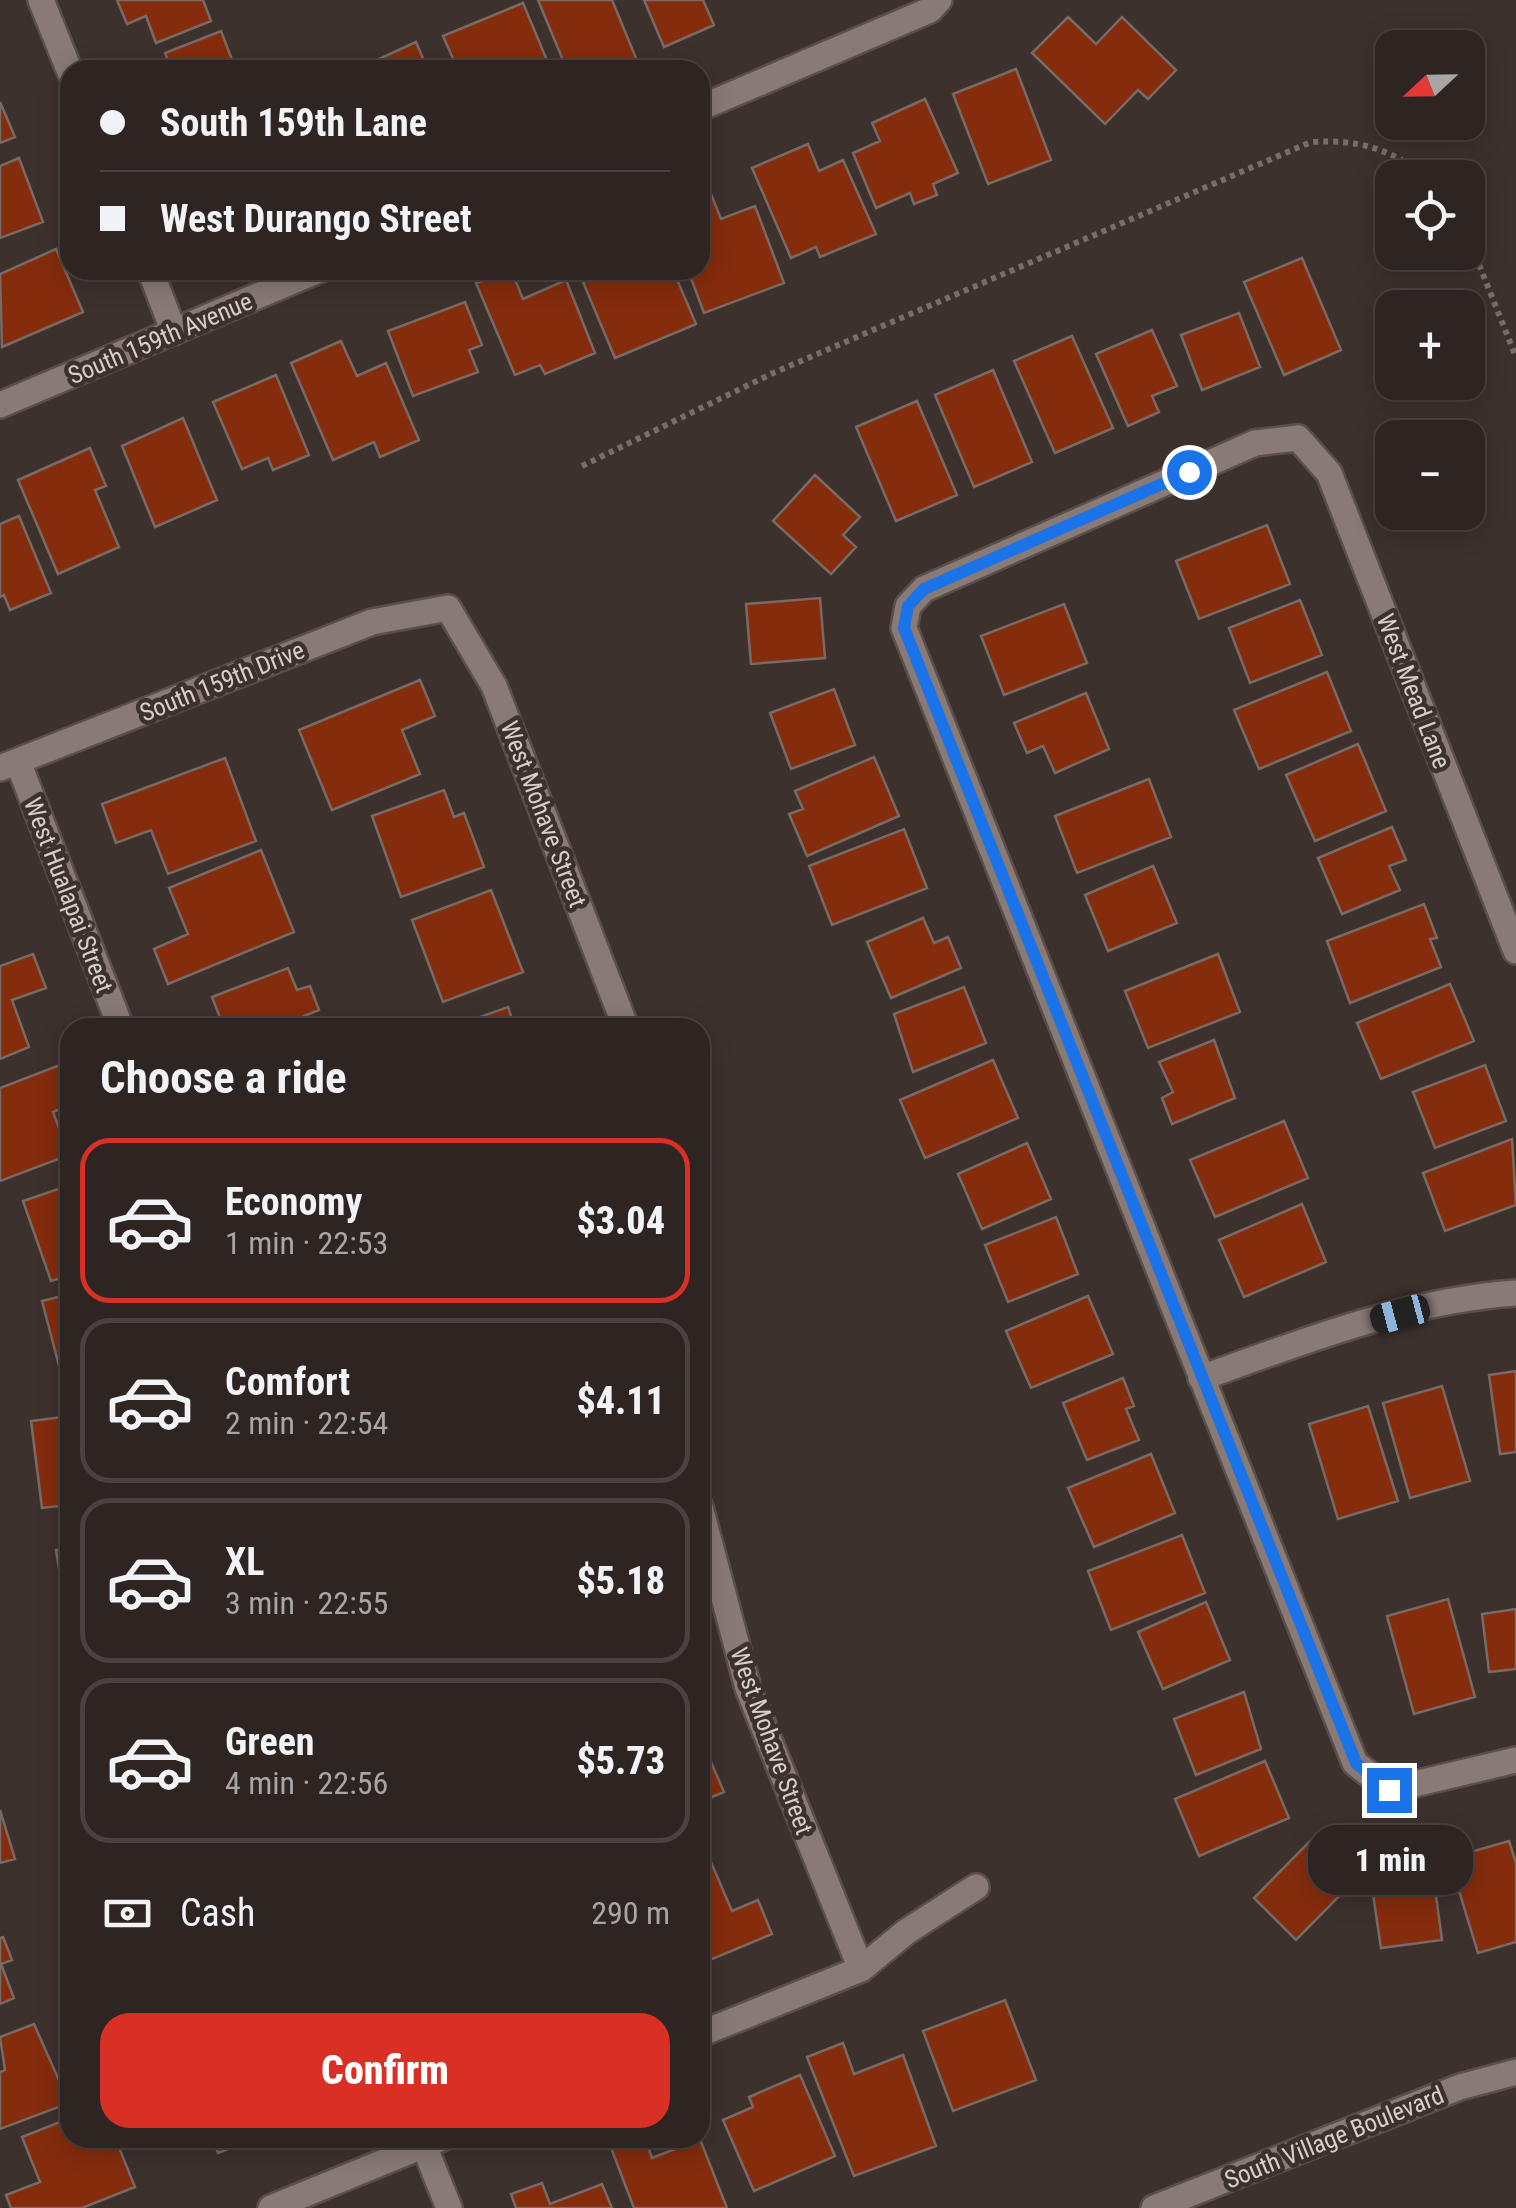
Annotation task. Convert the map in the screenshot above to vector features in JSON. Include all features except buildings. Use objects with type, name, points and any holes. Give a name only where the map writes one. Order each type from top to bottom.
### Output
[{"type":"street","points":[[41,0],[65,60]]},
{"type":"street","points":[[710,104],[930,10],[939,0]]},
{"type":"street","points":[[154,280],[174,332]]},
{"type":"street","name":"South 159th Avenue","points":[[0,405],[296,280]]},
{"type":"street","name":"West Mead Lane","points":[[1201,1378],[904,628],[908,606],[924,589],[1255,443],[1298,438],[1328,473],[1516,951]]},
{"type":"street","name":"South 159th Drive","points":[[9,765],[372,622],[448,608]]},
{"type":"street","name":"West Mohave Street","points":[[448,608],[494,686],[622,1018]]},
{"type":"street","name":"West Hualapai Street","points":[[9,765],[117,1018]]},
{"type":"street","points":[[1516,1292],[1481,1295],[1324,1334],[1201,1378],[1356,1763],[1389,1790],[1516,1760]]},
{"type":"street","name":"West Mohave Street","points":[[710,1545],[748,1688],[861,1969]]},
{"type":"street","points":[[710,2030],[861,1969],[906,1932],[976,1886]]},
{"type":"street","name":"South Village Boulevard","points":[[1154,2208],[1460,2087],[1516,2072]]},
{"type":"street","points":[[271,2208],[410,2148]]},
{"type":"street","points":[[431,2148],[449,2208]]},
{"type":"path","points":[[582,466],[773,373],[1297,148],[1345,140],[1378,146],[1400,160]]},
{"type":"path","points":[[1481,270],[1516,357]]},
{"type":"route","points":[[1189,472],[924,589],[908,606],[904,628],[1356,1763],[1389,1790]]}]
